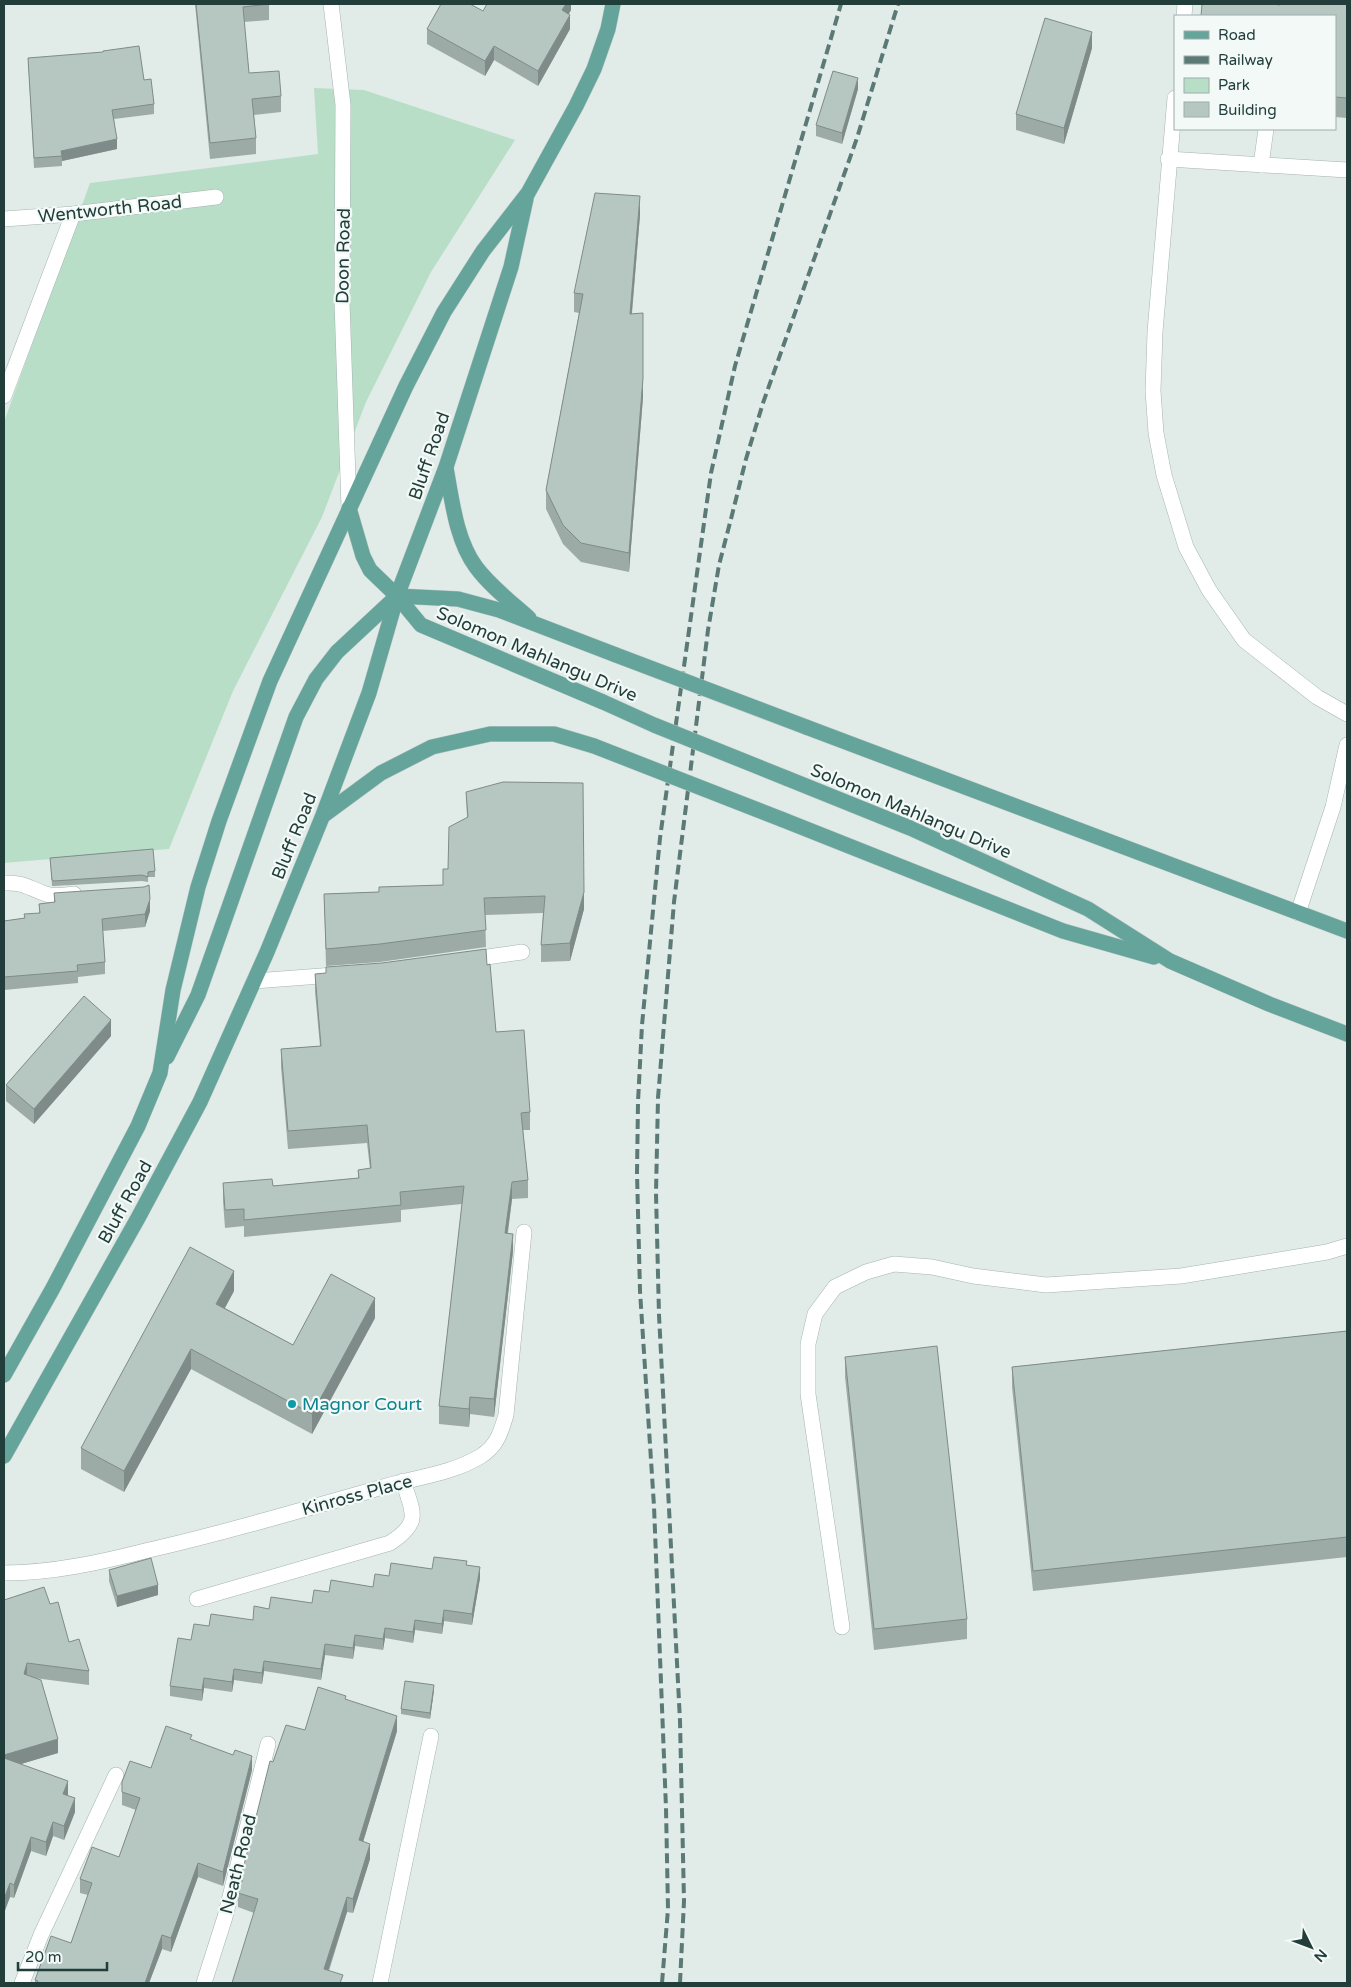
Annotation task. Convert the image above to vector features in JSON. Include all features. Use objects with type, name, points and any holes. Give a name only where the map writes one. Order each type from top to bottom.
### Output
[{"type":"main road","name":"Bluff Road","points":[[4,1375],[53,1288],[138,1126],[160,1073],[173,990],[198,887],[219,821],[270,681],[406,386],[444,312],[483,251],[528,193],[576,106],[594,69],[608,29],[613,4]]},
{"type":"main road","name":"Bluff Road","points":[[4,1456],[200,1102],[254,981],[323,815],[369,693],[397,596],[446,467],[511,267],[528,193]]},
{"type":"main road","points":[[446,467],[454,512],[465,547],[475,566],[487,580],[537,625]]},
{"type":"main road","points":[[160,1073],[198,995],[296,718],[316,679],[337,652],[397,596],[370,570],[363,556],[349,508]]},
{"type":"main road","name":"Solomon Mahlangu Drive","points":[[397,596],[458,599],[499,610],[806,728],[1347,931]]},
{"type":"main road","name":"Solomon Mahlangu Drive","points":[[397,596],[421,625],[910,828],[1088,909],[1170,961],[1269,1004],[1347,1034]]},
{"type":"main road","points":[[323,815],[381,773],[432,747],[490,734],[554,734],[594,746],[1064,931],[1170,961]]},
{"type":"street","name":"Doon Road","points":[[331,4],[343,106],[342,302],[349,508]]},
{"type":"street","points":[[1174,107],[1168,159],[1155,332],[1153,391],[1156,433],[1164,475],[1186,547],[1209,590],[1244,640],[1317,697],[1347,714]]},
{"type":"street","points":[[1261,165],[1266,130]]},
{"type":"street","points":[[1168,159],[1347,170]]},
{"type":"street","name":"Wentworth Road","points":[[4,219],[73,214],[216,197]]},
{"type":"street","points":[[4,396],[73,214]]},
{"type":"street","points":[[1298,913],[1332,807],[1347,745]]},
{"type":"street","points":[[4,883],[17,882],[26,884],[52,896],[88,894]]},
{"type":"street","points":[[455,961],[522,952]]},
{"type":"street","points":[[254,981],[346,974]]},
{"type":"street","name":"Kinross Place","points":[[4,1573],[43,1572],[205,1537],[403,1481],[443,1472],[468,1463],[483,1454],[495,1444],[501,1433],[506,1415],[524,1232]]},
{"type":"street","points":[[842,1627],[808,1394],[808,1344],[815,1314],[835,1287],[866,1272],[894,1264],[932,1267],[973,1276],[1046,1285],[1181,1276],[1326,1252],[1347,1246]]},
{"type":"street","points":[[197,1599],[390,1543],[409,1528],[413,1519],[403,1481]]},
{"type":"street","points":[[380,1983],[430,1736]]},
{"type":"street","name":"Neath Road","points":[[204,1983],[225,1917],[268,1744]]},
{"type":"street","points":[[22,1983],[42,1935],[116,1775]]},
{"type":"green space","points":[[314,88],[364,90],[515,140],[431,272],[366,402],[322,517],[233,691],[169,849],[4,863],[4,422],[90,183],[318,154]]},
{"type":"building","points":[[196,4],[269,4],[243,7],[249,73],[279,71],[281,96],[252,99],[256,138],[210,143]]},
{"type":"building","points":[[441,4],[470,4],[483,11],[487,4],[566,4],[562,10],[570,15],[538,71],[494,46],[485,61],[427,29]]},
{"type":"building","points":[[1202,4],[1347,4],[1347,98],[1336,97],[1336,15],[1201,15]]},
{"type":"building","points":[[1045,18],[1092,32],[1064,128],[1016,114]]},
{"type":"building","points":[[139,46],[144,80],[151,79],[154,104],[112,110],[117,139],[61,151],[62,156],[34,158],[28,58],[103,52]]},
{"type":"building","points":[[833,71],[858,78],[842,133],[816,125]]},
{"type":"building","points":[[595,193],[640,196],[630,314],[643,313],[643,378],[629,553],[581,543],[563,525],[546,490],[583,294],[574,293]]},
{"type":"building","points":[[503,782],[583,783],[584,892],[570,943],[541,945],[545,896],[484,898],[486,930],[326,949],[324,894],[379,892],[379,887],[443,885],[443,869],[448,869],[449,827],[468,817],[466,792]]},
{"type":"building","points":[[153,849],[155,871],[148,872],[148,877],[142,875],[52,880],[50,858]]},
{"type":"building","points":[[149,885],[150,899],[145,914],[102,919],[105,962],[77,965],[78,971],[4,977],[4,921],[25,918],[24,914],[40,913],[39,904],[55,902],[54,893],[144,887]]},
{"type":"building","points":[[486,949],[487,965],[490,964],[496,1032],[524,1030],[530,1112],[521,1113],[528,1180],[512,1182],[505,1233],[513,1234],[494,1399],[470,1397],[469,1409],[439,1406],[464,1186],[400,1192],[401,1205],[244,1220],[244,1209],[225,1210],[223,1183],[272,1179],[273,1186],[359,1178],[358,1170],[371,1168],[367,1125],[288,1131],[281,1049],[321,1046],[315,974],[326,973],[326,967],[382,963]]},
{"type":"building","points":[[84,996],[111,1020],[34,1109],[6,1085]]},
{"type":"building","name":"Magnor Court","points":[[190,1247],[234,1271],[216,1304],[293,1345],[331,1274],[375,1298],[312,1414],[191,1349],[124,1471],[81,1448]]},
{"type":"building","points":[[1347,1331],[1347,1537],[1033,1571],[1012,1367]]},
{"type":"building","points":[[937,1346],[967,1619],[874,1629],[845,1357]]},
{"type":"building","points":[[434,1557],[467,1561],[466,1565],[480,1567],[472,1614],[444,1610],[442,1624],[415,1620],[413,1632],[385,1628],[383,1639],[355,1635],[353,1648],[325,1644],[321,1669],[264,1661],[262,1673],[234,1669],[232,1682],[204,1678],[202,1690],[170,1686],[178,1638],[191,1640],[194,1624],[209,1626],[211,1614],[253,1620],[254,1606],[269,1609],[271,1597],[312,1603],[314,1590],[329,1592],[331,1580],[373,1587],[375,1574],[389,1576],[391,1563],[432,1569]]},
{"type":"building","points":[[151,1558],[158,1585],[117,1596],[109,1570]]},
{"type":"building","points":[[44,1587],[50,1604],[58,1602],[69,1642],[79,1639],[89,1671],[27,1663],[24,1674],[41,1680],[58,1739],[4,1755],[4,1600]]},
{"type":"building","points":[[405,1681],[434,1685],[430,1713],[401,1709]]},
{"type":"building","points":[[318,1687],[346,1696],[345,1699],[397,1716],[359,1840],[370,1844],[353,1899],[347,1897],[324,1969],[343,1975],[340,1983],[232,1983],[258,1899],[238,1893],[270,1761],[273,1762],[286,1725],[305,1730]]},
{"type":"building","points":[[166,1726],[192,1735],[190,1739],[233,1755],[235,1750],[252,1756],[223,1872],[198,1863],[171,1938],[162,1935],[145,1983],[37,1983],[38,1981],[35,1980],[51,1936],[71,1943],[92,1883],[80,1879],[92,1847],[119,1857],[140,1798],[122,1792],[122,1782],[130,1761],[151,1768]]},
{"type":"building","points":[[4,1758],[68,1781],[63,1794],[75,1798],[64,1826],[53,1822],[46,1842],[31,1837],[14,1885],[10,1883],[4,1899]]},
{"type":"railway","points":[[662,1983],[668,1909],[666,1808],[654,1506],[640,1291],[637,1173],[642,1025],[660,838],[711,473],[735,366],[841,4]]},
{"type":"railway","points":[[680,1983],[684,1901],[680,1721],[659,1315],[656,1193],[658,1098],[674,902],[708,630],[719,565],[746,459],[763,403],[857,138],[898,4]]},
{"type":"place","name":"Magnor Court","points":[[292,1404]]}]
